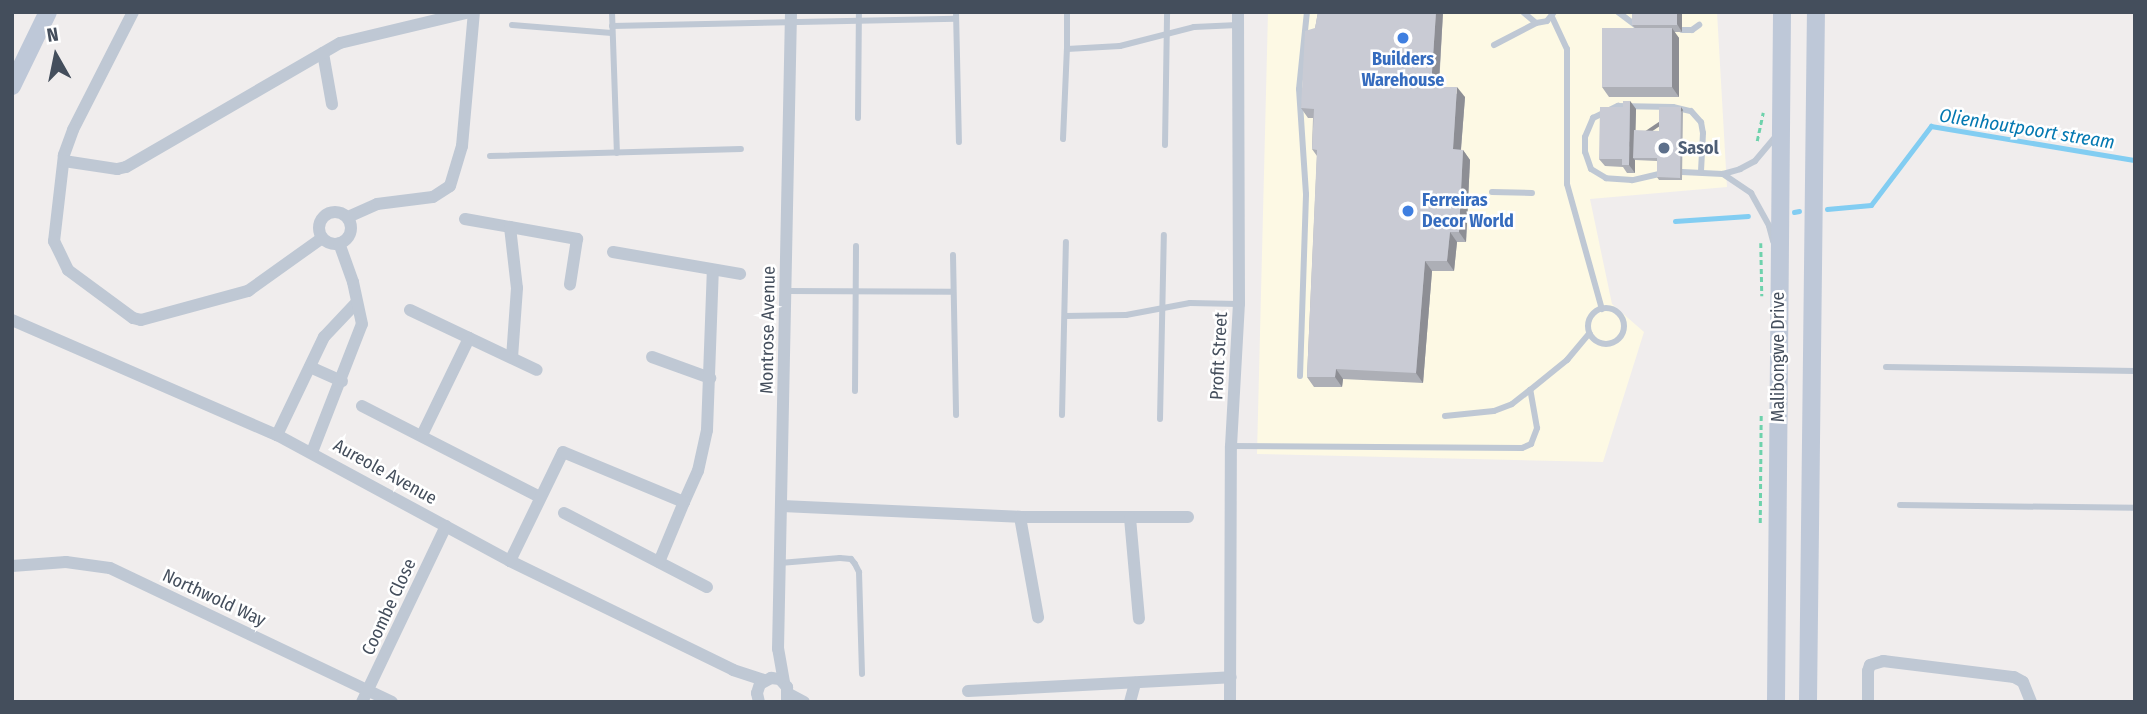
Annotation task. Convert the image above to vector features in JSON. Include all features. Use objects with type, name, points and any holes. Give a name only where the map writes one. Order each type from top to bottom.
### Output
[{"type":"main road","points":[[12,86],[48,12]]},
{"type":"main road","name":"Malibongwe Drive","points":[[1776,702],[1782,12]]},
{"type":"main road","name":"Malibongwe Drive","points":[[1808,702],[1816,12]]},
{"type":"street","points":[[133,12],[73,131],[64,161],[54,241],[68,270],[134,318],[150,318],[248,291],[322,238]]},
{"type":"street","points":[[64,161],[117,169],[126,167],[340,43],[472,12],[463,146],[450,187],[433,197],[377,204],[348,218]]},
{"type":"street","name":"Montrose Avenue","points":[[787,693],[778,649],[791,16]]},
{"type":"street","name":"Profit Street","points":[[1230,702],[1231,446],[1239,304],[1238,19]]},
{"type":"street","points":[[323,53],[332,104]]},
{"type":"street","points":[[337,211],[348,218],[351,223],[349,236],[333,244],[322,238],[318,225],[325,215],[337,211]]},
{"type":"street","points":[[464,219],[577,239],[570,284]]},
{"type":"street","points":[[510,227],[517,288],[512,358]]},
{"type":"street","points":[[312,452],[342,381],[362,324],[353,282],[339,243]]},
{"type":"street","points":[[613,252],[740,274]]},
{"type":"street","points":[[659,562],[698,471],[707,430],[713,270]]},
{"type":"street","points":[[277,435],[324,337],[356,303]]},
{"type":"street","points":[[410,310],[537,370]]},
{"type":"street","name":"Aureole Avenue","points":[[12,320],[312,452],[510,561],[733,670],[763,688]]},
{"type":"street","points":[[422,435],[469,338]]},
{"type":"street","points":[[652,357],[710,378]]},
{"type":"street","points":[[310,367],[342,381]]},
{"type":"street","points":[[362,406],[540,497]]},
{"type":"street","points":[[510,561],[563,452],[684,502]]},
{"type":"street","points":[[782,506],[1020,517],[1188,517]]},
{"type":"street","points":[[564,513],[707,587]]},
{"type":"street","points":[[1020,517],[1038,617]]},
{"type":"street","points":[[1130,519],[1139,619]]},
{"type":"street","name":"Coombe Close","points":[[362,702],[446,526]]},
{"type":"street","name":"Northwold Way","points":[[12,566],[66,562],[110,568],[392,702]]},
{"type":"street","name":"Montrose Avenue","points":[[763,688],[778,649]]},
{"type":"street","points":[[1868,702],[1868,671],[1874,663],[1883,661],[2014,677],[2022,682],[2031,702]]},
{"type":"street","points":[[968,691],[1231,677]]},
{"type":"street","points":[[1130,702],[1135,683]]},
{"type":"street","points":[[763,688],[787,693],[804,702]]},
{"type":"lane","points":[[612,12],[617,153]]},
{"type":"lane","points":[[1063,139],[1067,12]]},
{"type":"lane","points":[[1165,145],[1167,12]]},
{"type":"lane","points":[[1300,376],[1306,194],[1299,89],[1307,12]]},
{"type":"lane","points":[[1523,12],[1536,23]]},
{"type":"lane","points":[[1618,12],[1638,27]]},
{"type":"lane","points":[[858,118],[859,15]]},
{"type":"lane","points":[[1494,45],[1553,15],[1567,49],[1567,184],[1602,309]]},
{"type":"lane","points":[[512,25],[612,29],[791,16],[956,16],[959,142]]},
{"type":"lane","points":[[1067,49],[1120,46],[1167,33],[1238,19]]},
{"type":"lane","points":[[1682,30],[1692,30],[1699,25]]},
{"type":"lane","points":[[1659,174],[1632,180],[1606,178],[1591,169],[1585,152],[1586,137],[1593,118],[1618,106],[1673,107],[1691,111],[1701,121],[1703,133],[1701,172]]},
{"type":"lane","points":[[1682,173],[1723,174],[1752,164],[1766,151],[1780,124]]},
{"type":"lane","points":[[490,156],[741,149]]},
{"type":"lane","points":[[1723,174],[1756,199],[1769,226],[1778,260]]},
{"type":"lane","points":[[1492,192],[1532,193]]},
{"type":"lane","points":[[1160,419],[1164,235]]},
{"type":"lane","points":[[1062,415],[1066,242]]},
{"type":"lane","points":[[855,391],[856,246]]},
{"type":"lane","points":[[953,256],[956,415]]},
{"type":"lane","points":[[787,291],[953,292]]},
{"type":"lane","points":[[1065,316],[1126,315],[1190,303],[1239,304]]},
{"type":"lane","points":[[1445,416],[1494,411],[1512,404],[1567,360],[1590,334],[1590,320],[1602,309]]},
{"type":"lane","points":[[1590,334],[1597,341],[1608,344],[1622,335],[1624,323],[1619,313],[1602,309]]},
{"type":"lane","points":[[1886,367],[2135,371]]},
{"type":"lane","points":[[1231,446],[1522,448],[1531,444],[1537,428],[1530,390]]},
{"type":"lane","points":[[1900,505],[2135,508]]},
{"type":"lane","points":[[780,563],[840,558],[851,559],[855,564],[859,572],[862,674]]},
{"type":"shaded area","points":[[1268,12],[1717,12],[1727,187],[1590,199],[1612,304],[1644,332],[1603,462],[1257,454]]},
{"type":"building","points":[[1318,12],[1436,12],[1431,87],[1457,87],[1453,149],[1463,150],[1459,232],[1450,232],[1447,261],[1425,261],[1416,373],[1336,369],[1335,377],[1307,377],[1317,150],[1312,149],[1314,109],[1301,108],[1305,31],[1315,28]]},
{"type":"building","points":[[1632,12],[1677,12],[1677,25],[1632,25]]},
{"type":"building","points":[[1602,28],[1672,28],[1672,87],[1602,87]]},
{"type":"building","points":[[1623,101],[1630,101],[1629,165],[1622,165],[1622,159],[1599,159],[1600,107],[1623,107]]},
{"type":"building","points":[[1659,107],[1681,107],[1680,178],[1657,177],[1657,158],[1633,158],[1634,130],[1659,131]]},
{"type":"waterway","name":"Olienhoutpoort stream","points":[[1827,209],[1871,205],[1931,126],[2135,160]]},
{"type":"waterway","name":"Olienhoutpoort stream","points":[[1794,212],[1799,211]]},
{"type":"waterway","name":"Olienhoutpoort stream","points":[[1675,221],[1748,216]]},
{"type":"place","name":"Builders Warehouse","points":[[1403,38]]},
{"type":"place","name":"Sasol","points":[[1664,148]]},
{"type":"place","name":"Ferreiras Decor World","points":[[1408,211]]}]
